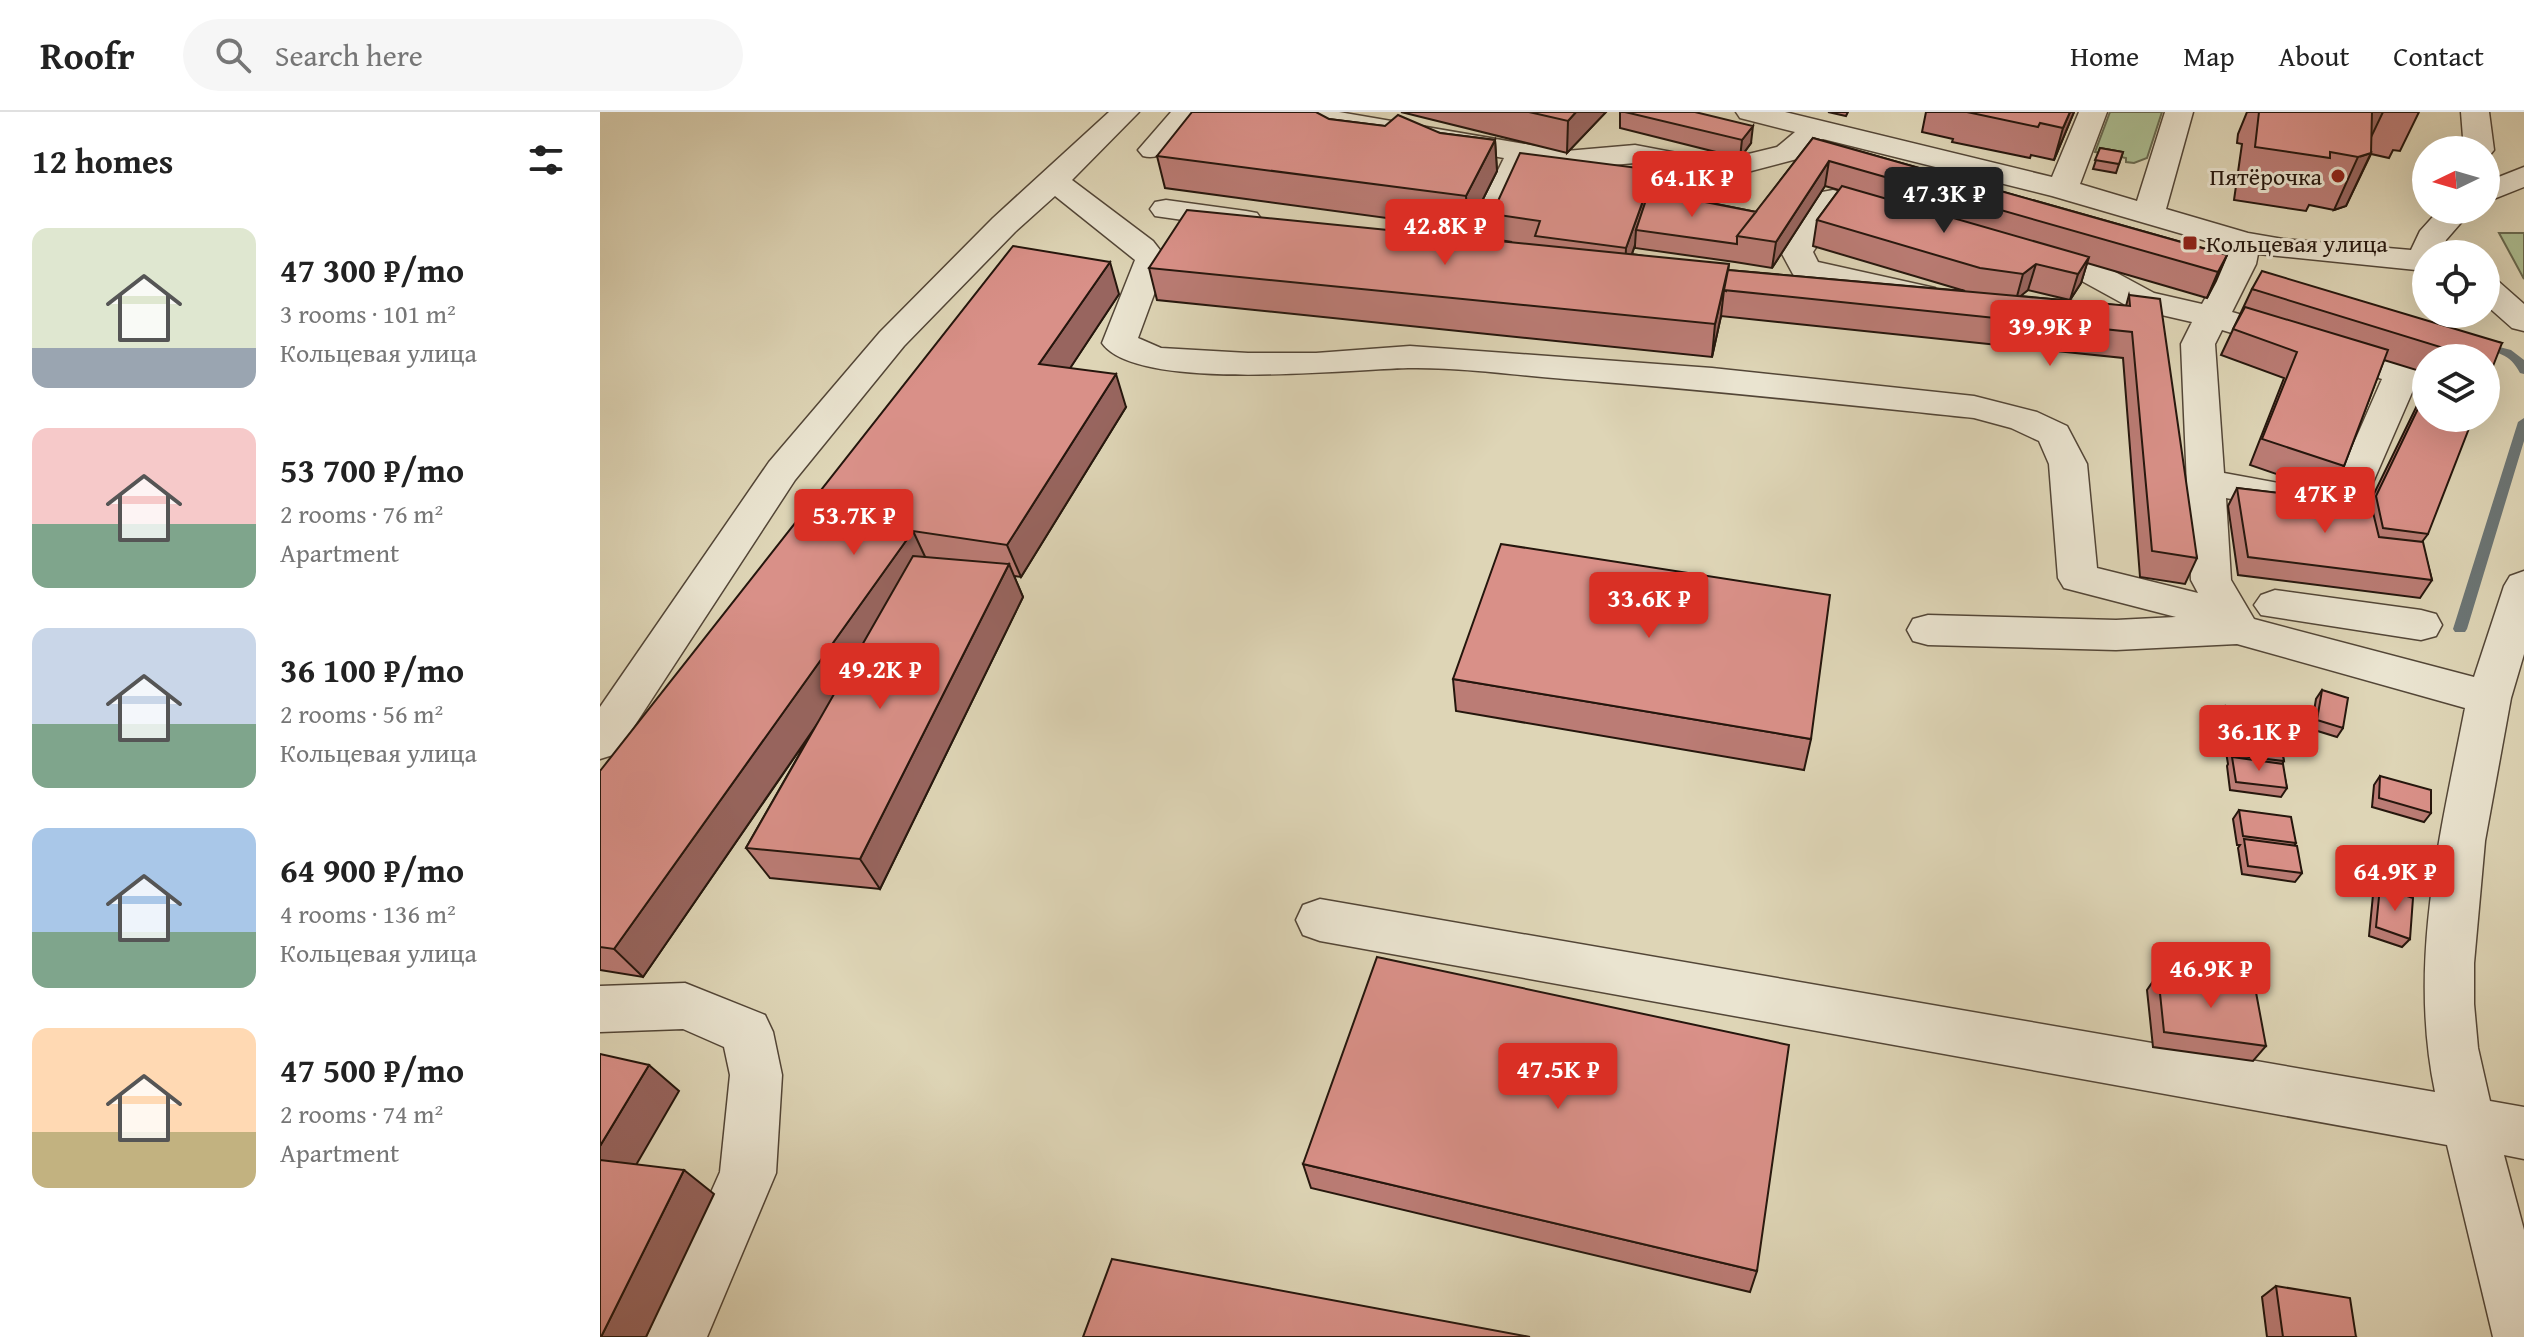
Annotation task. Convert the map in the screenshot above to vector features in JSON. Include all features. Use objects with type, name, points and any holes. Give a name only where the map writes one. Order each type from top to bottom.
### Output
[{"type":"street","points":[[600,742],[782,471],[892,339],[1004,225],[1125,112]]},
{"type":"street","points":[[1153,150],[1186,112]]},
{"type":"street","points":[[1289,112],[1566,160],[1635,154],[1677,162],[1736,166],[1787,153],[1818,128]]},
{"type":"street","points":[[1750,112],[2063,189],[2244,242],[2295,250],[2412,259]]},
{"type":"street","points":[[2063,189],[2093,112]]},
{"type":"street","points":[[2149,213],[2179,112]]},
{"type":"street","points":[[2475,112],[2478,136]]},
{"type":"street","points":[[1398,241],[1490,256],[1523,151]]},
{"type":"street","points":[[1054,181],[1142,248],[1151,259],[1119,343],[1155,358],[1275,364],[1410,357],[1712,379],[1974,407],[2024,420],[2054,434],[2068,464],[2078,578],[2185,604],[2240,630],[2489,698]]},
{"type":"street","points":[[1894,217],[1833,199],[1797,252],[1806,269],[1961,302]]},
{"type":"street","points":[[1166,209],[1274,224]]},
{"type":"street","points":[[2430,240],[2444,224]]},
{"type":"street","points":[[2240,630],[2211,580],[2198,344],[2240,264],[2244,242]]},
{"type":"street","points":[[2001,247],[2092,273],[2143,301],[2214,317],[2402,374],[2344,508],[2206,482]]},
{"type":"street","points":[[2500,300],[2524,321]]},
{"type":"street","points":[[2099,311],[2143,301]]},
{"type":"street","points":[[2523,1337],[2452,1048],[2449,963],[2462,841],[2489,698],[2524,586]]},
{"type":"street","points":[[2275,605],[2420,622],[2428,642],[2489,698]]},
{"type":"street","points":[[1928,630],[2116,635],[2240,630]]},
{"type":"street","points":[[1320,920],[2524,1133]]},
{"type":"street","points":[[600,1009],[685,1006],[747,1032],[756,1075],[748,1173],[677,1337]]},
{"type":"green space","points":[[2110,112],[2162,112],[2147,158],[2134,163],[2126,162],[2126,158],[2095,152]]},
{"type":"green space","points":[[2499,233],[2524,233],[2524,279]]},
{"type":"building","points":[[1192,112],[1316,112],[1329,119],[1385,126],[1398,115],[1440,133],[1495,140],[1466,196],[1157,156]]},
{"type":"building","points":[[1529,112],[1576,112],[1568,121]]},
{"type":"building","points":[[1625,112],[1695,112],[1753,126],[1742,140]]},
{"type":"building","points":[[1967,112],[2070,112],[2063,128],[2040,123],[2038,127]]},
{"type":"building","points":[[2259,112],[2372,112],[2371,153],[2358,157],[2330,152],[2330,158],[2255,147]]},
{"type":"building","points":[[1813,138],[2227,255],[2218,272],[1829,161],[1776,242],[1737,236]]},
{"type":"building","points":[[2100,148],[2123,152],[2119,164],[2095,160]]},
{"type":"building","points":[[1520,153],[1654,170],[1626,248],[1535,236],[1540,221],[1492,214]]},
{"type":"building","points":[[1842,186],[2089,257],[2078,274],[2036,264],[2023,274],[1980,268],[1817,220]]},
{"type":"building","points":[[1649,191],[1756,212],[1737,236],[1737,244],[1636,230]]},
{"type":"building","points":[[1187,210],[1729,264],[1715,324],[1149,268]]},
{"type":"building","points":[[1013,246],[1110,262],[1039,364],[1116,374],[1007,545],[913,531],[614,949],[600,947],[600,771]]},
{"type":"building","points":[[1728,270],[2130,306],[2129,295],[2160,299],[2197,558],[2152,551],[2132,332],[1724,290]]},
{"type":"building","points":[[2262,271],[2412,316],[2412,328],[2452,328],[2502,343],[2500,348],[2500,344],[2431,344],[2252,289]]},
{"type":"building","points":[[2245,307],[2388,350],[2344,466],[2262,439],[2297,352],[2233,329]]},
{"type":"building","points":[[2412,421],[2412,432],[2468,432],[2428,534],[2383,528],[2376,496]]},
{"type":"building","points":[[2237,488],[2371,504],[2379,537],[2423,542],[2432,580],[2248,557]]},
{"type":"building","points":[[1501,544],[1830,595],[1811,739],[1453,679]]},
{"type":"building","points":[[913,556],[1009,564],[860,859],[746,848]]},
{"type":"building","points":[[2322,690],[2348,698],[2343,728],[2317,720]]},
{"type":"building","points":[[2226,706],[2276,712],[2280,735],[2230,729]]},
{"type":"building","points":[[2229,731],[2279,737],[2284,761],[2233,755]]},
{"type":"building","points":[[2232,757],[2283,764],[2287,788],[2236,782]]},
{"type":"building","points":[[2380,776],[2431,790],[2431,813],[2379,798]]},
{"type":"building","points":[[2239,810],[2291,817],[2296,843],[2243,836]]},
{"type":"building","points":[[2244,839],[2297,846],[2302,873],[2248,866]]},
{"type":"building","points":[[2380,887],[2413,898],[2410,939],[2376,927]]},
{"type":"building","points":[[1377,957],[1789,1045],[1757,1271],[1303,1164]]},
{"type":"building","points":[[2158,974],[2255,987],[2266,1046],[2164,1032]]},
{"type":"building","points":[[600,1054],[649,1065],[600,1146]]},
{"type":"building","points":[[600,1160],[684,1170],[601,1337],[600,1337]]},
{"type":"building","points":[[1112,1259],[1530,1337],[1083,1337]]},
{"type":"building","points":[[2276,1286],[2350,1298],[2356,1337],[2283,1337]]},
{"type":"waterway","points":[[2500,350],[2518,359],[2524,371]]},
{"type":"waterway","points":[[2460,629],[2524,422]]},
{"type":"place","name":"Пятёрочка","points":[[2338,176]]},
{"type":"place","name":"Кольцевая улица","points":[[2190,243]]}]
